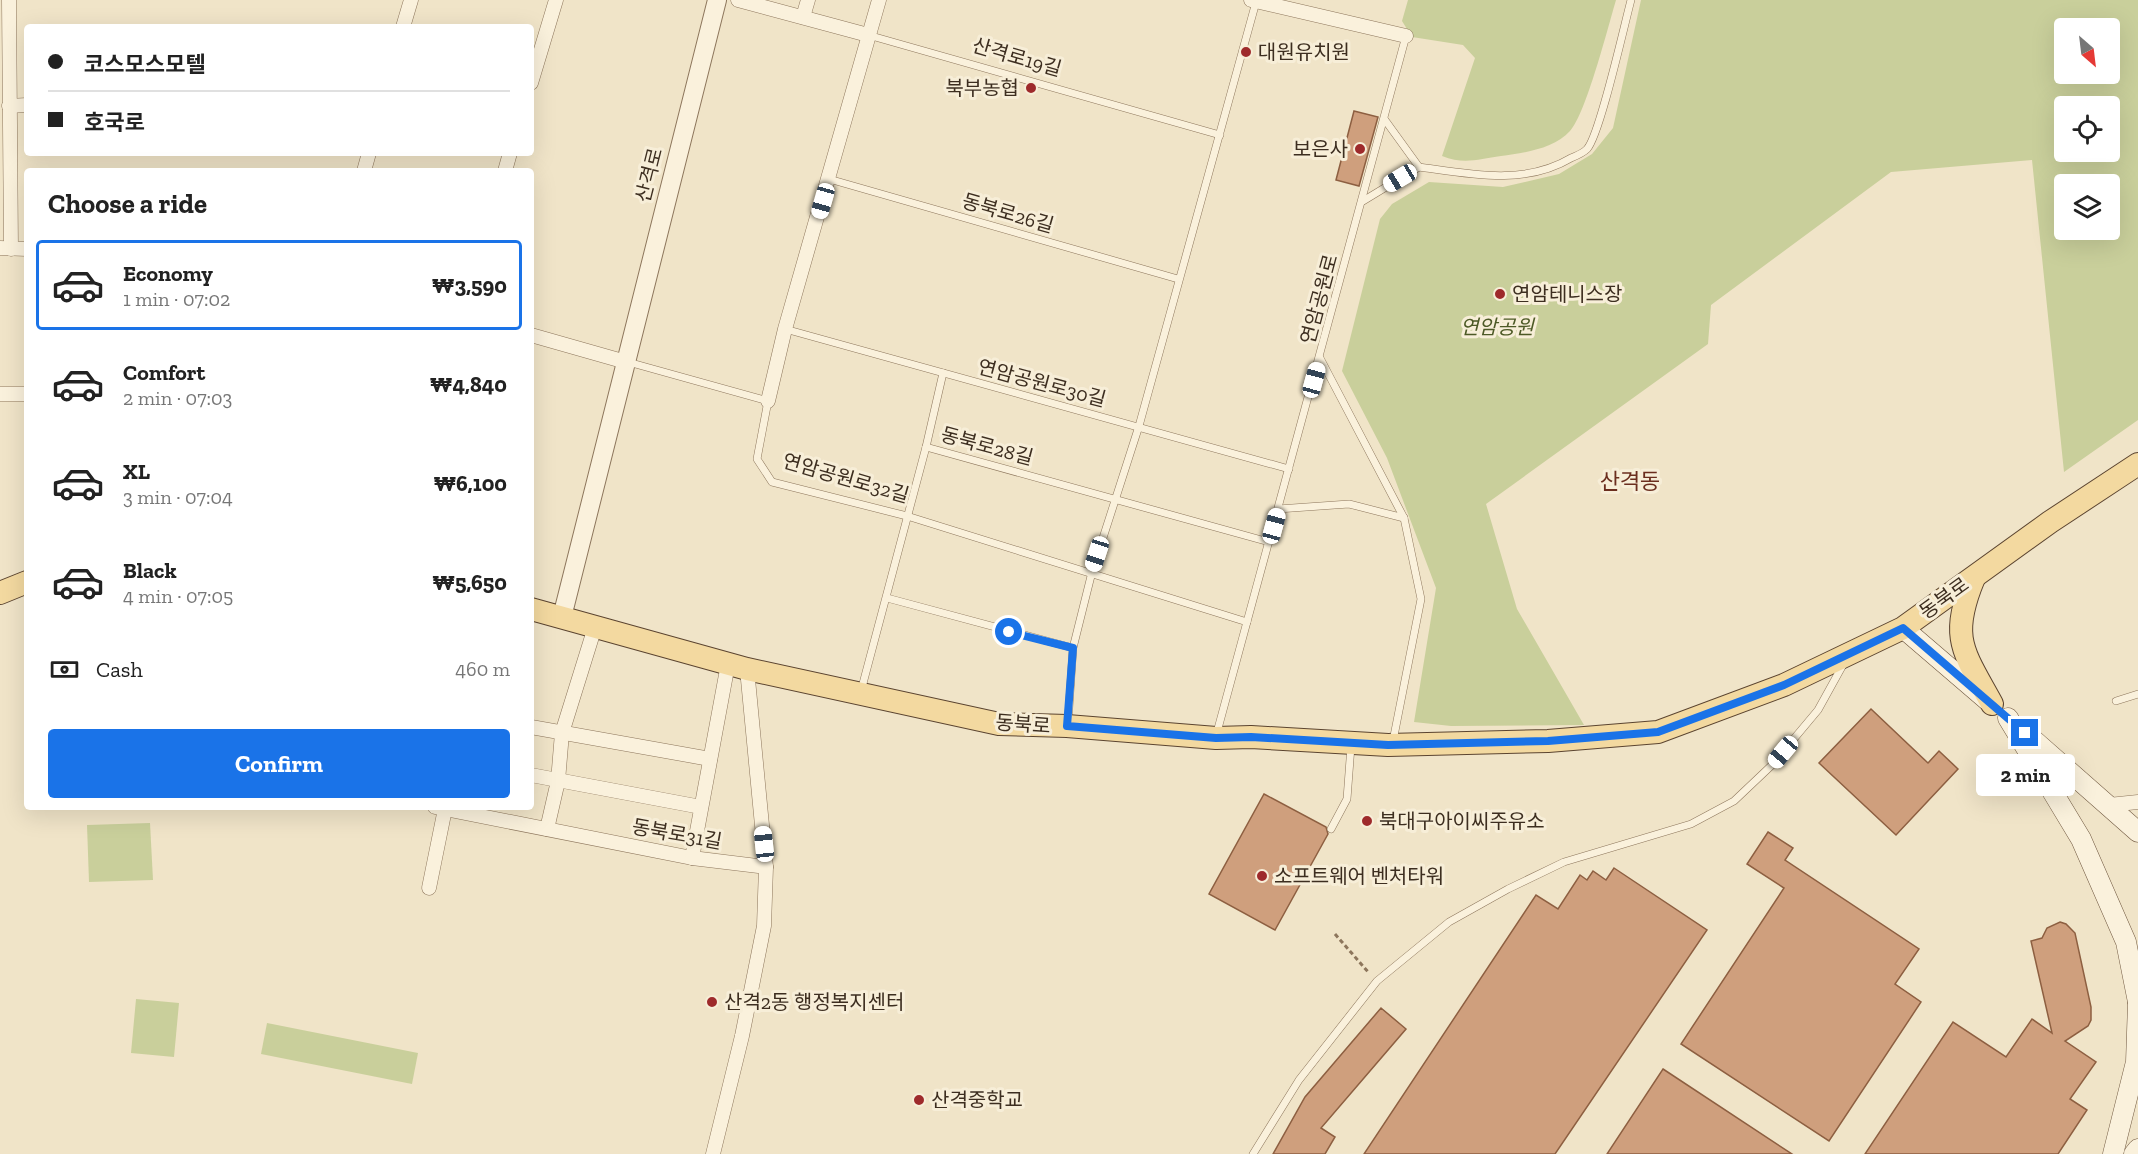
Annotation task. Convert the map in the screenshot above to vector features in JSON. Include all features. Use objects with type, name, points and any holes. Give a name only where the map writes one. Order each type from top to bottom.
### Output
[{"type":"main road","name":"동북로","points":[[534,610],[737,666],[999,724],[1067,726],[1216,738],[1251,737],[1392,745],[1548,741],[1658,732],[1784,685],[1903,628],[1974,576],[2138,464]]},
{"type":"main road","points":[[0,573],[24,581]]},
{"type":"main road","points":[[1974,576],[1962,606],[1959,632],[1963,651],[2081,839],[2126,942],[2138,1003],[2136,1062],[2113,1154]]},
{"type":"main road","points":[[0,593],[24,583]]},
{"type":"main road","points":[[1903,628],[2138,832]]},
{"type":"main road","points":[[2134,1154],[2138,1149]]},
{"type":"street","points":[[9,0],[10,165],[6,248],[24,249]]},
{"type":"street","points":[[404,24],[411,0]]},
{"type":"street","points":[[534,73],[556,0]]},
{"type":"street","name":"산격로","points":[[562,617],[717,0]]},
{"type":"street","name":"산격로19길","points":[[738,0],[868,35]]},
{"type":"street","points":[[803,17],[808,0]]},
{"type":"street","name":"연암공원로32길","points":[[768,401],[785,329],[879,0]]},
{"type":"street","points":[[1254,1],[1406,36]]},
{"type":"street","points":[[9,106],[24,105]]},
{"type":"street","points":[[534,335],[626,362]]},
{"type":"street","points":[[0,394],[24,394]]},
{"type":"street","points":[[547,829],[558,781],[562,733],[595,627]]},
{"type":"street","points":[[692,858],[710,759],[737,666]]},
{"type":"street","points":[[713,1154],[742,1036],[764,927],[766,867],[737,666]]},
{"type":"street","points":[[534,728],[710,759]]},
{"type":"street","points":[[534,776],[701,807]]},
{"type":"street","points":[[2109,805],[2138,802]]},
{"type":"street","points":[[429,888],[440,810]]},
{"type":"street","name":"동북로31길","points":[[469,810],[547,829],[692,858],[766,867]]},
{"type":"lane","points":[[1363,201],[1419,167],[1472,174],[1526,176],[1557,167],[1587,149],[1598,124],[1631,0]]},
{"type":"lane","points":[[1067,726],[1073,648],[1092,572],[1139,426],[1178,279],[1220,135],[1254,1]]},
{"type":"lane","name":"산격로19길","points":[[868,35],[1220,135]]},
{"type":"lane","name":"연암공원로","points":[[1216,738],[1406,36]]},
{"type":"lane","points":[[1385,120],[1419,167]]},
{"type":"lane","name":"동북로26길","points":[[829,179],[1178,279]]},
{"type":"lane","name":"연암공원로30길","points":[[785,329],[1289,469]]},
{"type":"lane","points":[[1320,358],[1404,518],[1421,599],[1392,745]]},
{"type":"lane","points":[[626,362],[768,401]]},
{"type":"lane","name":"동북로28길","points":[[861,693],[926,447],[943,373]]},
{"type":"lane","name":"연암공원로32길","points":[[768,401],[757,459],[772,482],[907,516],[1247,622]]},
{"type":"lane","name":"동북로28길","points":[[926,447],[1040,477],[1114,500]]},
{"type":"lane","points":[[1114,500],[1269,542]]},
{"type":"lane","points":[[1278,509],[1349,504],[1404,518]]},
{"type":"lane","points":[[887,598],[987,627],[1073,648]]},
{"type":"lane","points":[[1253,1154],[1299,1080],[1377,981],[1449,922],[1508,889],[1564,862],[1691,824],[1734,801],[1772,765],[1818,710],[1850,653]]},
{"type":"lane","points":[[2116,701],[2138,694]]},
{"type":"lane","points":[[1330,830],[1347,800],[1351,742]]},
{"type":"path","points":[[1335,934],[1377,981]]},
{"type":"green space","points":[[1408,0],[1616,0],[1583,107],[1570,131],[1556,142],[1528,152],[1471,160],[1457,160],[1442,156],[1475,58],[1463,45],[1412,37],[1402,21]]},
{"type":"green space","name":"연암공원","points":[[1641,0],[2138,0],[2138,420],[2064,472],[2032,160],[1891,172],[1711,305],[1708,344],[1486,504],[1517,609],[1584,725],[1451,726],[1414,722],[1436,588],[1387,458],[1342,371],[1380,219],[1392,204],[1429,182],[1503,187],[1559,174],[1592,154],[1613,128]]},
{"type":"green space","points":[[150,823],[153,880],[89,882],[87,825]]},
{"type":"green space","points":[[136,999],[179,1003],[174,1057],[131,1053]]},
{"type":"green space","points":[[267,1023],[418,1053],[412,1084],[261,1054]]},
{"type":"building","name":"보은사","points":[[1354,111],[1378,117],[1359,186],[1336,180]]},
{"type":"building","points":[[1871,709],[1928,763],[1939,751],[1958,769],[1896,835],[1819,763]]},
{"type":"building","name":"소프트웨어 벤처타워","points":[[1264,794],[1326,827],[1328,834],[1275,930],[1209,894]]},
{"type":"building","points":[[1768,832],[1793,848],[1785,860],[1919,949],[1895,984],[1921,1002],[1829,1141],[1681,1044],[1784,888],[1747,864]]},
{"type":"building","points":[[1614,868],[1707,930],[1555,1154],[1364,1154],[1536,895],[1558,909],[1580,875],[1587,880],[1593,871],[1606,880]]},
{"type":"building","points":[[2060,922],[2066,924],[2075,933],[2091,1007],[2091,1020],[2088,1026],[2065,1041],[2096,1062],[2070,1099],[2087,1110],[2058,1154],[1865,1154],[1953,1022],[2006,1057],[2032,1019],[2052,1033],[2031,941],[2042,938],[2047,928]]},
{"type":"building","points":[[1381,1008],[1406,1029],[1321,1128],[1335,1137],[1325,1154],[1273,1154],[1305,1097]]},
{"type":"building","points":[[1663,1069],[1792,1154],[1607,1154]]},
{"type":"place","name":"대원유치원","points":[[1246,52]]},
{"type":"place","name":"북부농협","points":[[1031,88]]},
{"type":"place","name":"보은사","points":[[1360,149]]},
{"type":"place","name":"연암테니스장","points":[[1500,294]]},
{"type":"place","name":"북대구아이씨주유소","points":[[1367,821]]},
{"type":"place","name":"소프트웨어 벤처타워","points":[[1262,876]]},
{"type":"place","name":"산격2동 행정복지센터","points":[[712,1002]]},
{"type":"place","name":"산격중학교","points":[[919,1100]]},
{"type":"district","name":"산격동","points":[[1630,481]]},
{"type":"route","points":[[1009,632],[1073,648],[1067,726],[1216,738],[1251,737],[1392,745],[1548,741],[1658,732],[1784,685],[1903,628],[2025,733]]}]
